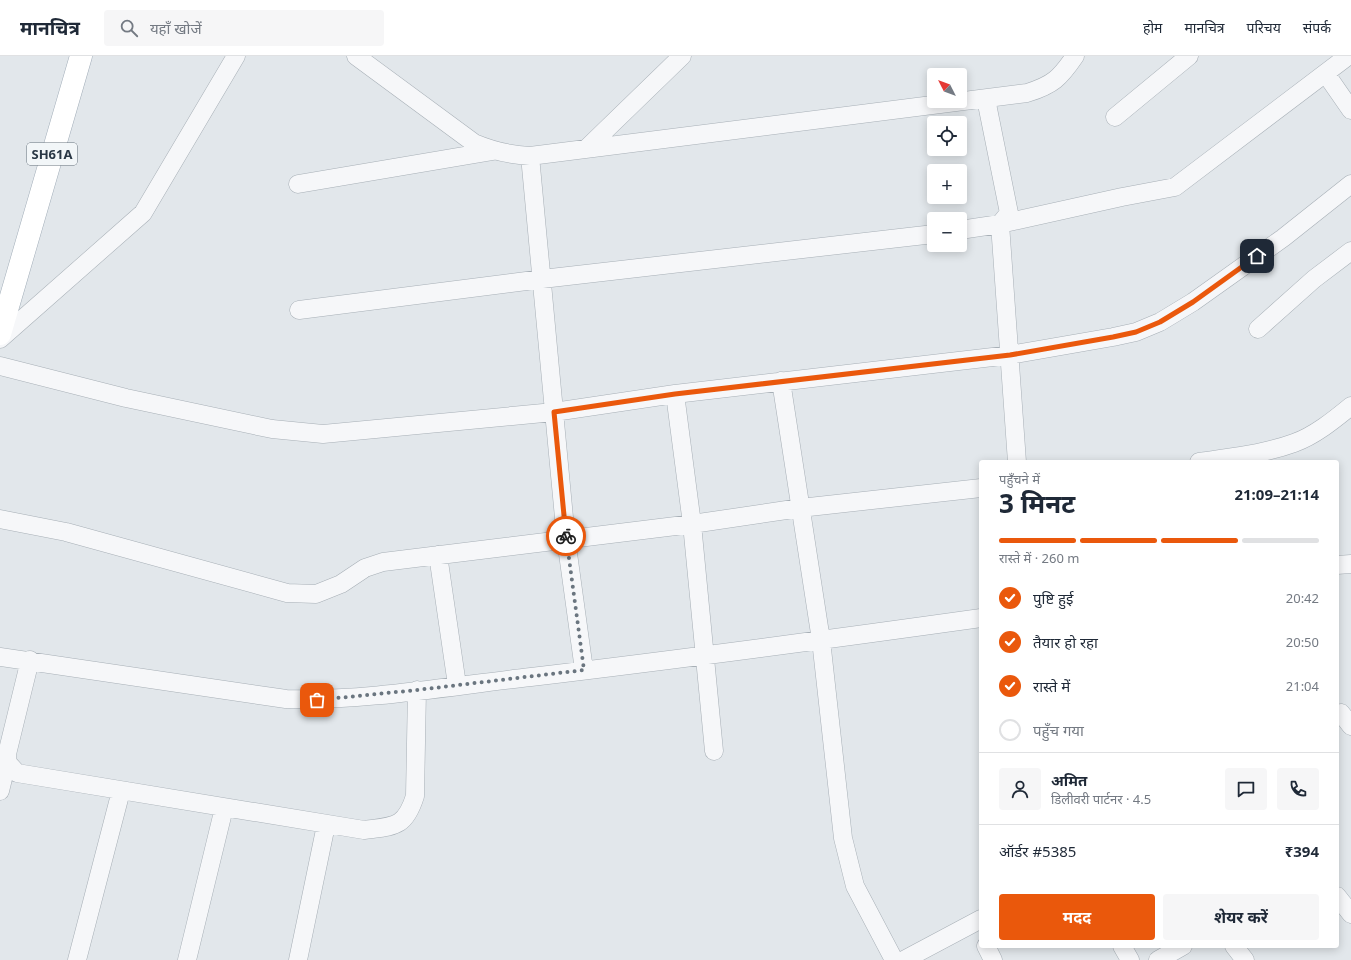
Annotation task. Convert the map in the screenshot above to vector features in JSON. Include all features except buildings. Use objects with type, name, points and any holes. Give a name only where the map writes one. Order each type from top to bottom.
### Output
[{"type":"main road","name":"SH61A","points":[[1,333],[81,56]]},
{"type":"street","points":[[1,333],[143,213],[236,56]]},
{"type":"street","points":[[356,56],[474,143],[493,151],[512,155],[530,156],[1027,93],[1045,88],[1055,81],[1075,56]]},
{"type":"street","points":[[586,149],[682,56]]},
{"type":"street","points":[[1115,117],[1189,56]]},
{"type":"street","points":[[967,229],[1000,224],[1122,196],[1175,187],[1348,56]]},
{"type":"street","points":[[1326,74],[1351,110]]},
{"type":"street","points":[[986,99],[1009,213],[1000,224],[1017,460]]},
{"type":"street","points":[[298,184],[493,151]]},
{"type":"street","points":[[530,156],[566,539],[584,670]]},
{"type":"street","points":[[0,366],[126,398],[264,427],[323,434],[554,412],[675,394],[1010,355],[1136,332],[1160,322],[1193,302],[1283,238],[1351,184]]},
{"type":"street","points":[[299,310],[542,279],[927,235]]},
{"type":"street","points":[[1258,329],[1314,279],[1351,251]]},
{"type":"street","points":[[781,381],[821,640],[843,838],[848,863],[863,903],[894,960]]},
{"type":"street","points":[[675,394],[692,524],[714,752]]},
{"type":"street","points":[[1211,460],[1270,450],[1295,443],[1312,434],[1351,406]]},
{"type":"street","points":[[0,519],[66,532],[287,593],[316,594],[331,589],[365,568],[383,562],[692,524],[800,508],[979,488]]},
{"type":"street","points":[[438,555],[457,685]]},
{"type":"street","points":[[1339,565],[1351,564]]},
{"type":"street","points":[[0,657],[30,660],[286,699],[341,698],[704,656],[979,618]]},
{"type":"street","points":[[0,791],[7,762],[7,754],[30,660]]},
{"type":"street","points":[[7,762],[17,773],[26,776],[326,825],[364,830],[388,827],[397,824],[404,819],[410,811],[415,796],[417,690]]},
{"type":"street","points":[[77,960],[121,791]]},
{"type":"street","points":[[187,960],[224,808]]},
{"type":"street","points":[[298,960],[326,825]]},
{"type":"street","points":[[1339,899],[1351,914]]},
{"type":"street","points":[[904,960],[978,926]]},
{"type":"street","points":[[987,948],[993,960]]},
{"type":"street","points":[[1123,948],[1130,960]]},
{"type":"street","points":[[1158,960],[1179,948]]},
{"type":"street","points":[[1236,948],[1245,960]]},
{"type":"way so far","points":[[317,700],[417,690],[584,670],[566,536]]},
{"type":"route","points":[[566,536],[554,412],[675,394],[1010,355],[1136,332],[1160,322],[1193,302],[1257,256]]}]
